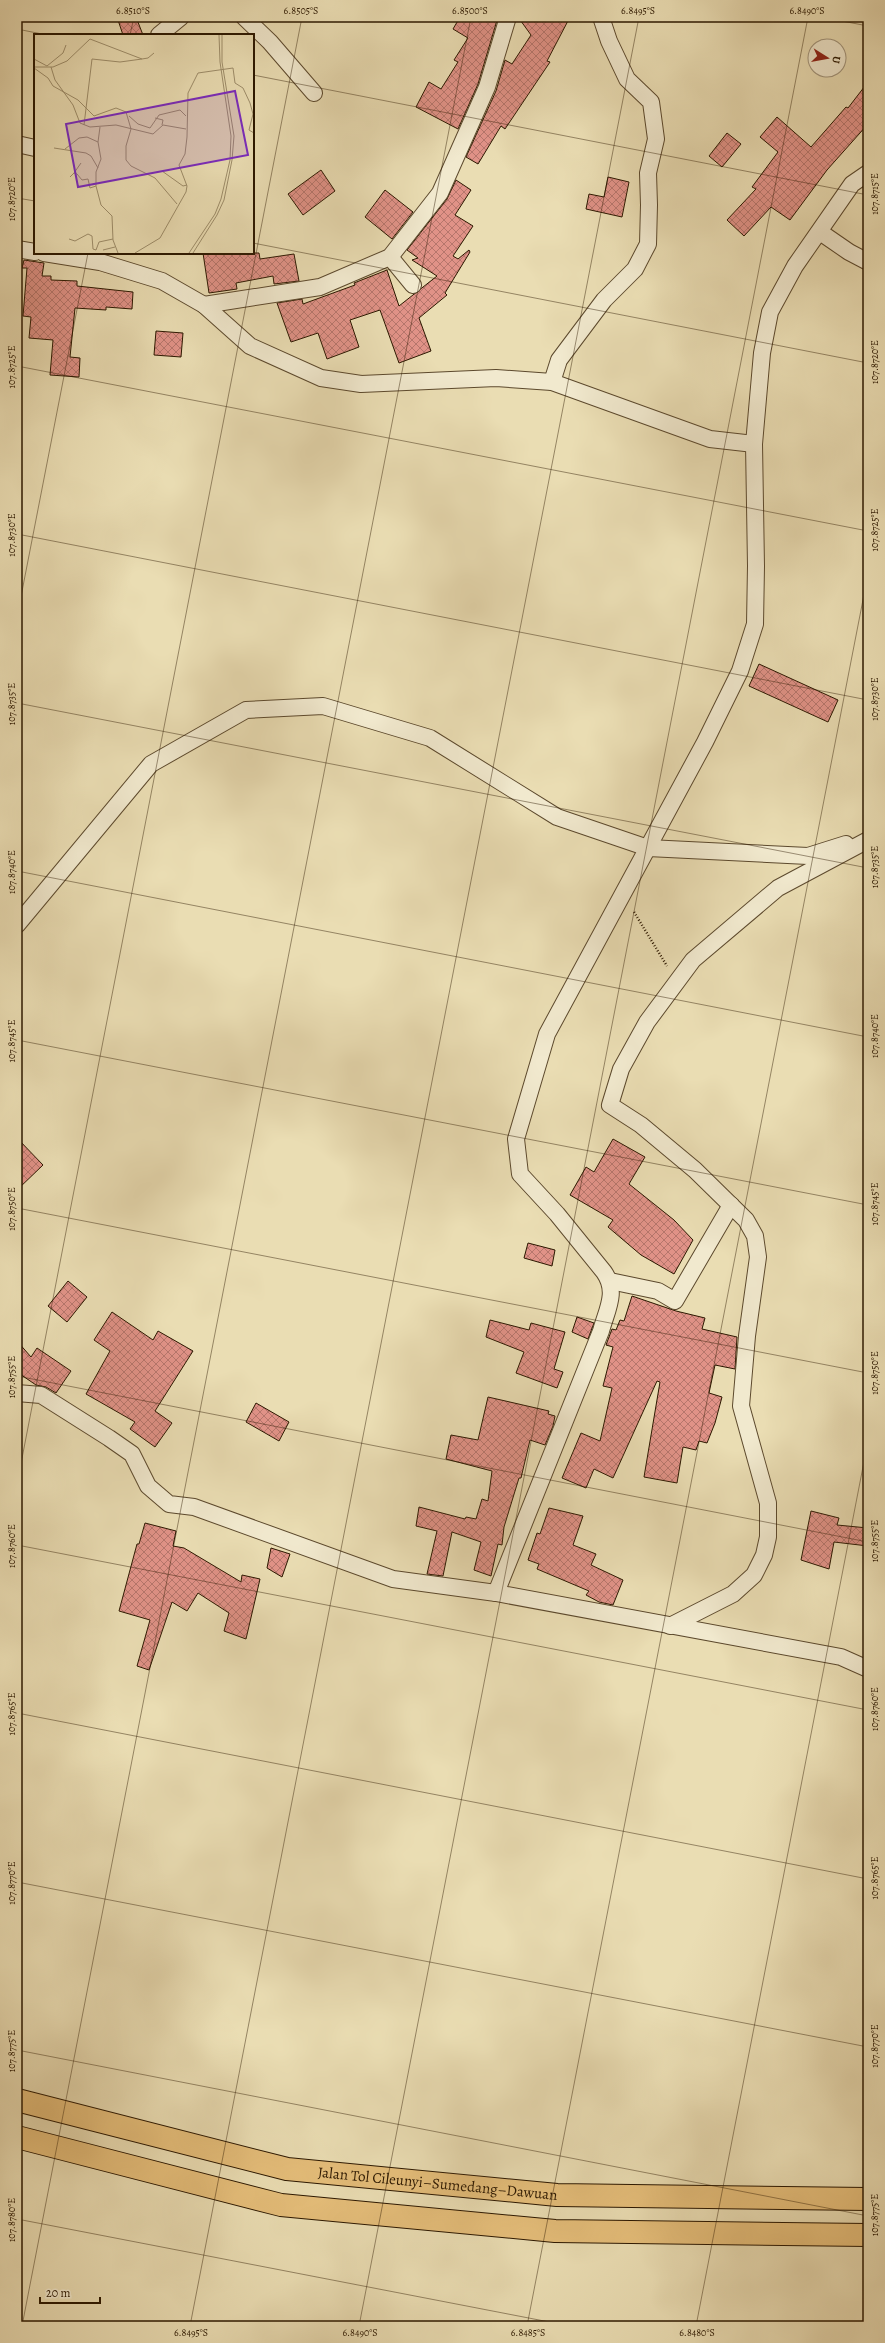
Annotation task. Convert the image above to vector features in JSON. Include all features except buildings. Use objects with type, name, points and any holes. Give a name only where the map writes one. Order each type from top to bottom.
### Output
[{"type":"highway","name":"Jalan Tol Cileunyi–Sumedang–Dawuan","points":[[17,2100],[287,2169],[556,2196],[868,2199]]},
{"type":"highway","points":[[17,2137],[281,2205],[555,2232],[868,2235]]},
{"type":"street","points":[[160,34],[181,17]]},
{"type":"street","points":[[244,17],[270,42],[314,93]]},
{"type":"street","points":[[204,305],[320,287],[390,257],[440,194],[488,87],[508,17]]},
{"type":"street","points":[[552,382],[559,360],[604,300],[635,268],[648,244],[650,205],[648,173],[656,139],[651,102],[626,79],[600,17]]},
{"type":"street","points":[[17,144],[34,148]]},
{"type":"street","points":[[496,1594],[601,1331],[612,1292],[610,1281],[557,1214],[520,1174],[516,1139],[547,1034],[648,848],[740,671],[755,624],[756,566],[754,444],[762,353],[770,312],[795,266],[852,184],[868,173]]},
{"type":"street","points":[[820,232],[849,252],[868,262]]},
{"type":"street","points":[[17,249],[34,252]]},
{"type":"street","points":[[50,254],[100,262],[162,281],[204,305],[250,346],[321,378],[361,384],[496,378],[552,382],[710,439],[754,444]]},
{"type":"street","points":[[390,257],[413,285]]},
{"type":"street","points":[[17,925],[151,764],[246,710],[323,706],[430,738],[557,818],[648,848],[808,856],[868,836]]},
{"type":"street","points":[[670,1626],[733,1594],[754,1575],[764,1555],[768,1537],[768,1503],[741,1406],[747,1336],[758,1257],[755,1236],[746,1220],[683,1160],[640,1125],[610,1105],[621,1069],[646,1022],[692,960],[778,888],[868,840]]},
{"type":"street","points":[[610,1281],[658,1291],[675,1301],[731,1205]]},
{"type":"street","points":[[17,1393],[40,1394],[132,1454],[148,1486],[169,1504],[194,1507],[393,1579],[496,1594],[841,1657],[868,1669]]},
{"type":"path","points":[[623,894],[676,982]]}]
